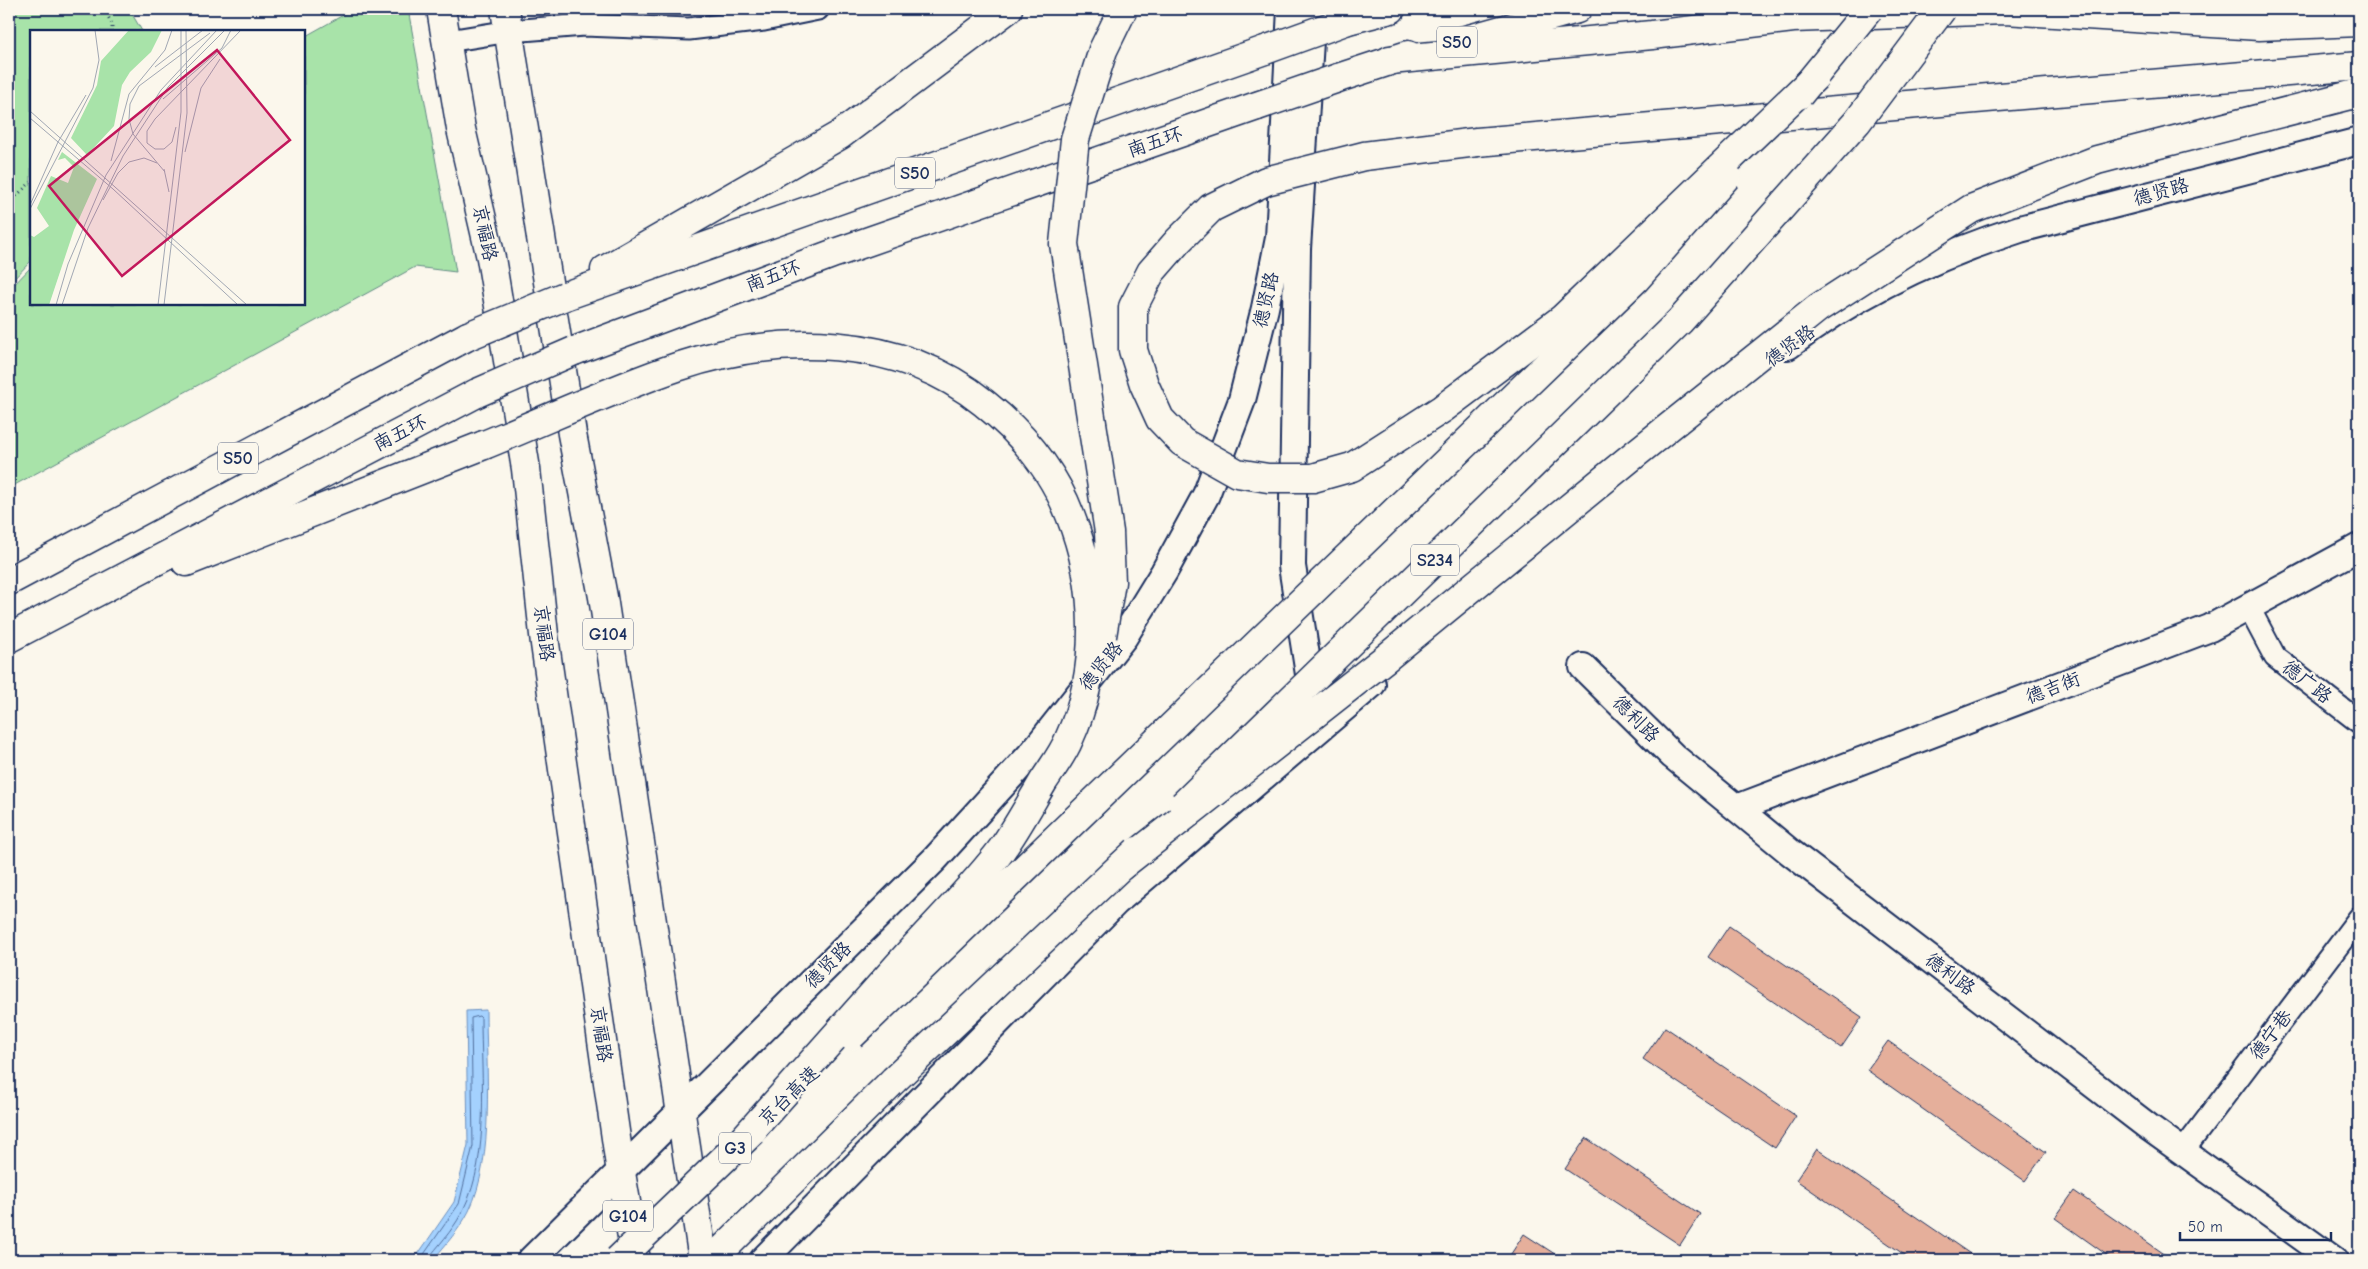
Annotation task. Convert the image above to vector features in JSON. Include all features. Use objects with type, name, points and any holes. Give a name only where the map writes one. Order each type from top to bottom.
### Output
[{"type":"highway","name":"京福路","points":[[441,9],[448,41],[461,129],[491,258],[526,469],[545,644],[621,1173],[636,1260]]},
{"type":"highway","points":[[565,296],[625,258],[840,135],[1008,9]]},
{"type":"highway","points":[[739,1144],[1002,849],[1069,740],[1105,628],[1112,582],[1109,532],[1064,244],[1075,139],[1103,50],[1124,9]]},
{"type":"highway","name":"S50","points":[[9,581],[468,336],[565,296],[1348,20],[1391,9]]},
{"type":"highway","name":"南五环","points":[[9,638],[477,393],[574,351],[835,253],[1390,60],[1576,9]]},
{"type":"highway","points":[[1869,9],[1815,77],[1562,319],[1442,409],[1352,467],[1313,478],[1268,478],[1237,473],[1182,442],[1160,420],[1144,384],[1133,350],[1134,307],[1151,272],[1178,241],[1211,208],[1266,181],[1364,156],[1477,142],[2359,66]]},
{"type":"highway","name":"S234","points":[[712,1260],[894,1080],[1120,867],[1680,321],[1857,122],[1942,9]]},
{"type":"highway","points":[[1390,60],[1652,35],[1793,18],[2005,10],[2259,26],[2359,22]]},
{"type":"highway","name":"G104","points":[[508,20],[572,434],[603,597],[703,1260]]},
{"type":"highway","name":"京台高速","points":[[618,1260],[1636,279],[1815,77]]},
{"type":"highway","points":[[1120,867],[1386,658],[1621,465],[1818,308],[1971,209],[2097,160],[2359,93]]},
{"type":"highway","points":[[41,620],[484,445],[678,366],[743,350],[800,345],[846,347],[888,354],[930,368],[967,388],[997,413],[1030,446],[1060,490],[1078,534],[1088,579],[1092,625],[1089,681]]},
{"type":"street","points":[[448,41],[508,20],[688,29],[764,20],[818,9]]},
{"type":"street","name":"德贤路","points":[[531,1260],[621,1173],[935,859],[1032,752],[1124,637],[1164,572],[1206,495],[1242,400],[1265,308],[1279,238],[1291,9]]},
{"type":"street","name":"德贤路","points":[[1312,9],[1297,249],[1292,566],[1318,731]]},
{"type":"street","name":"德贤路","points":[[763,1260],[1116,902],[1550,534],[1798,338],[1877,288],[1973,244],[2010,232],[2359,140]]},
{"type":"street","name":"德吉街","points":[[1737,808],[2210,628],[2359,547]]},
{"type":"street","name":"德广路","points":[[2249,608],[2275,657],[2359,722]]},
{"type":"street","name":"德利路","points":[[1583,667],[1673,756],[1798,858],[2183,1151],[2334,1260]]},
{"type":"street","name":"德宁巷","points":[[2183,1151],[2359,918]]},
{"type":"path","points":[[104,9],[112,24],[112,30]]},
{"type":"path","points":[[9,203],[30,183]]},
{"type":"green space","points":[[9,9],[129,9],[141,30],[30,30],[30,262],[9,284]]},
{"type":"green space","points":[[345,9],[408,9],[456,272],[415,267],[9,488],[9,290],[30,268],[30,305],[305,305],[305,36],[345,14]]},
{"type":"water","points":[[486,1010],[486,1140],[483,1166],[477,1190],[469,1211],[461,1224],[433,1260],[414,1260],[454,1202],[468,1145],[466,1011]]},
{"type":"building","points":[[1729,926],[1862,1017],[1841,1048],[1708,957]]},
{"type":"building","points":[[1665,1027],[1796,1116],[1775,1148],[1643,1059]]},
{"type":"building","points":[[1888,1041],[2046,1152],[2025,1181],[1867,1070]]},
{"type":"building","points":[[1586,1138],[1700,1214],[1680,1245],[1565,1169]]},
{"type":"building","points":[[1817,1149],[1979,1260],[1912,1260],[1796,1180]]},
{"type":"building","points":[[2074,1191],[2173,1260],[2114,1260],[2055,1218]]},
{"type":"building","points":[[1524,1234],[1564,1260],[1507,1260]]}]
